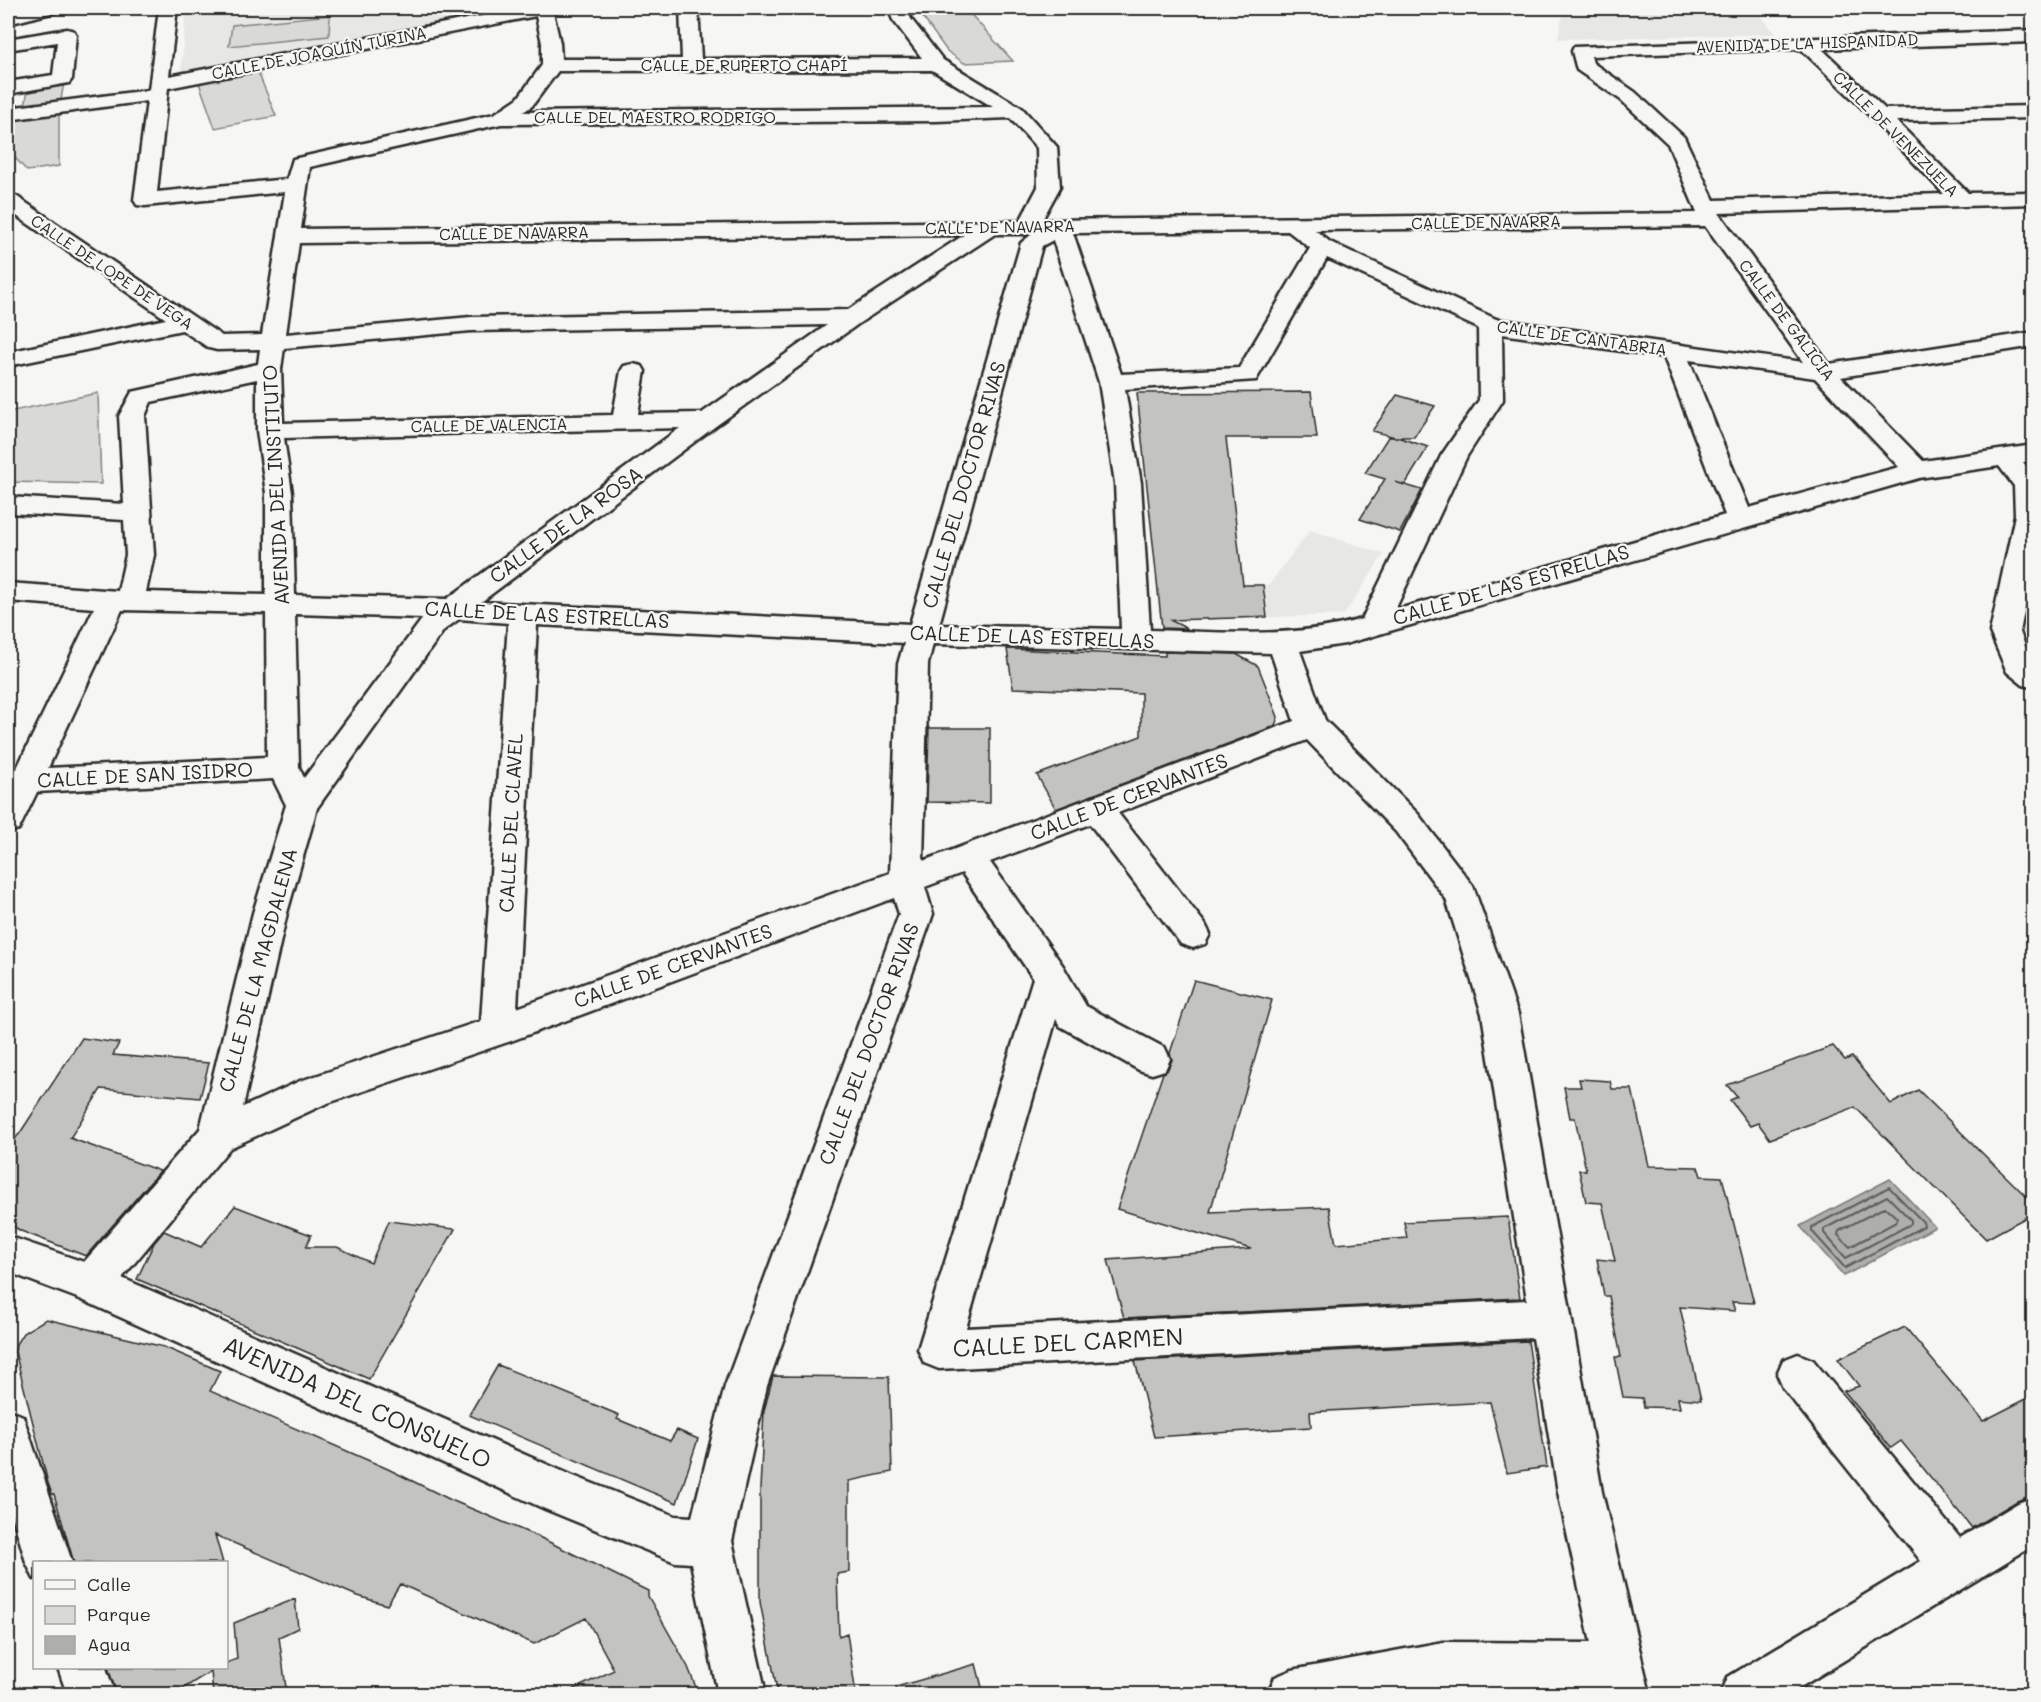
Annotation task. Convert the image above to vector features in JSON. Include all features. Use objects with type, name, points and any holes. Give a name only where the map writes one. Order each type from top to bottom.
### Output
[{"type":"street","points":[[8,19],[49,8]]},
{"type":"street","points":[[159,89],[168,8]]},
{"type":"street","points":[[501,118],[525,102],[552,65],[545,8]]},
{"type":"street","name":"CALLE DE JOAQUÍN TURINA","points":[[8,114],[159,89],[545,8]]},
{"type":"street","points":[[689,8],[692,65]]},
{"type":"street","points":[[897,8],[903,20],[936,64],[1015,112],[1047,147],[1048,187],[1028,227]]},
{"type":"street","points":[[8,44],[67,35],[62,79],[8,88]]},
{"type":"street","name":"AVENIDA DE LA HISPANIDAD","points":[[1581,51],[2034,36]]},
{"type":"street","name":"CALLE DE VENEZUELA","points":[[1805,43],[1880,115],[1962,200]]},
{"type":"street","name":"CALLE DE GALICIA","points":[[1581,51],[1584,66],[1628,96],[1677,141],[1708,213],[1823,372],[1917,470]]},
{"type":"street","name":"CALLE DE RUPERTO CHAPÍ","points":[[552,65],[936,64]]},
{"type":"street","name":"CALLE DEL MAESTRO RODRIGO","points":[[159,89],[145,200],[298,173],[501,118],[924,116],[1015,112]]},
{"type":"street","points":[[1880,115],[2034,112]]},
{"type":"street","name":"AVENIDA DEL INSTITUTO","points":[[298,173],[269,369],[270,431],[279,493],[283,767],[302,805]]},
{"type":"street","name":"CALLE DE NAVARRA","points":[[290,236],[1293,224],[1708,213],[2034,198]]},
{"type":"street","name":"CALLE DE LOPE DE VEGA","points":[[9,204],[217,343],[272,342]]},
{"type":"street","name":"CALLE DE CANTABRIA","points":[[1293,224],[1322,247],[1490,326],[1823,372],[2034,339]]},
{"type":"street","name":"CALLE DE LA ROSA","points":[[302,805],[434,623],[708,420],[854,317],[990,227]]},
{"type":"street","points":[[1060,227],[1051,282],[1111,382],[1128,483],[1136,640]]},
{"type":"street","name":"CALLE DEL DOCTOR RIVAS","points":[[742,1695],[709,1541],[746,1386],[916,914],[906,880],[913,664],[921,634],[1051,282],[1032,243],[1060,227]]},
{"type":"street","points":[[1111,382],[1247,375],[1322,247]]},
{"type":"street","points":[[272,342],[471,324],[854,317]]},
{"type":"street","points":[[8,359],[186,322]]},
{"type":"street","points":[[1374,624],[1454,456],[1491,400],[1490,326]]},
{"type":"street","points":[[1674,352],[1740,519]]},
{"type":"street","points":[[8,820],[17,782],[121,601],[140,555],[132,416],[141,397],[269,369]]},
{"type":"street","points":[[624,422],[633,371]]},
{"type":"street","name":"CALLE DE VALENCIA","points":[[270,431],[708,420]]},
{"type":"street","points":[[2020,456],[2031,516],[2005,632],[2017,664],[2034,678]]},
{"type":"street","name":"CALLE DE LAS ESTRELLAS","points":[[8,592],[121,601],[453,609],[523,615],[921,634],[1283,643],[1335,637],[1917,470],[2020,456]]},
{"type":"street","points":[[8,505],[138,513]]},
{"type":"street","name":"CALLE DEL CLAVEL","points":[[498,1030],[523,615]]},
{"type":"street","points":[[1283,643],[1303,706],[1312,726],[1407,823],[1461,895],[1500,1014],[1580,1492],[1622,1681],[1443,1666],[1292,1695]]},
{"type":"street","name":"CALLE DE CERVANTES","points":[[91,1284],[217,1136],[313,1092],[498,1030],[969,857],[1312,726]]},
{"type":"street","name":"CALLE DE SAN ISIDRO","points":[[17,782],[283,767]]},
{"type":"street","name":"CALLE DE LA MAGDALENA","points":[[217,1136],[270,913],[302,805]]},
{"type":"street","points":[[1097,809],[1193,934]]},
{"type":"street","points":[[969,857],[1052,976],[1073,1016],[1152,1059]]},
{"type":"street","name":"CALLE DEL CARMEN","points":[[1052,976],[939,1350],[1551,1318]]},
{"type":"street","name":"AVENIDA DEL CONSUELO","points":[[8,1254],[91,1284],[561,1493],[675,1539],[709,1541]]},
{"type":"street","points":[[1798,1374],[1955,1567]]},
{"type":"street","points":[[8,1431],[48,1561]]},
{"type":"street","points":[[1745,1695],[2034,1519]]},
{"type":"street","points":[[82,1669],[91,1695]]},
{"type":"shaded area","points":[[186,8],[445,8],[446,23],[181,76]]},
{"type":"shaded area","points":[[1564,8],[1754,8],[1776,34],[1558,39]]},
{"type":"shaded area","points":[[1228,454],[1244,585],[1269,585],[1310,530],[1384,554],[1344,615],[1161,620]]},
{"type":"green space","points":[[916,8],[965,8],[1013,61],[964,63],[947,51]]},
{"type":"green space","points":[[330,15],[329,36],[229,46],[232,25]]},
{"type":"green space","points":[[258,72],[276,116],[215,128],[199,83]]},
{"type":"green space","points":[[64,82],[59,111],[59,166],[27,171],[8,150],[8,118],[24,114],[28,88]]},
{"type":"green space","points":[[98,393],[101,484],[8,482],[8,412]]},
{"type":"water","points":[[1890,1179],[1935,1227],[1844,1276],[1800,1226]]},
{"type":"building","points":[[1311,392],[1317,438],[1226,438],[1243,585],[1263,585],[1267,617],[1170,620],[1188,629],[1162,628],[1137,393]]},
{"type":"building","points":[[1397,395],[1435,406],[1414,437],[1395,437],[1372,431]]},
{"type":"building","points":[[1388,437],[1397,437],[1428,447],[1405,485],[1422,490],[1400,532],[1360,519],[1385,479],[1365,473]]},
{"type":"building","points":[[1007,649],[1165,656],[1165,652],[1236,654],[1258,666],[1278,717],[1275,726],[1056,809],[1037,775],[1141,736],[1141,693],[1013,688]]},
{"type":"building","points":[[929,728],[990,728],[990,803],[927,802]]},
{"type":"building","points":[[1194,980],[1272,1000],[1210,1212],[1329,1207],[1336,1244],[1407,1238],[1404,1222],[1508,1217],[1520,1298],[1124,1318],[1108,1260],[1251,1249],[1117,1209],[1163,1073],[1167,1071],[1172,1060],[1170,1053]]},
{"type":"building","points":[[82,1038],[119,1043],[113,1055],[209,1063],[200,1098],[101,1089],[70,1138],[160,1171],[86,1256],[21,1231],[8,1223],[8,1147],[20,1133]]},
{"type":"building","points":[[1833,1046],[1845,1060],[1852,1057],[1891,1104],[1918,1090],[2034,1204],[2034,1213],[1986,1239],[1855,1107],[1770,1139],[1758,1123],[1750,1126],[1730,1100],[1737,1097],[1727,1085]]},
{"type":"building","points":[[1579,1079],[1610,1081],[1612,1089],[1632,1089],[1649,1166],[1698,1167],[1701,1176],[1722,1177],[1754,1303],[1732,1302],[1735,1311],[1680,1307],[1701,1400],[1678,1398],[1680,1408],[1644,1407],[1642,1398],[1623,1397],[1615,1357],[1621,1357],[1609,1296],[1604,1296],[1597,1259],[1615,1261],[1602,1203],[1586,1202],[1579,1170],[1586,1170],[1575,1118],[1570,1118],[1564,1087],[1581,1087]]},
{"type":"building","points":[[235,1206],[311,1235],[306,1247],[337,1247],[371,1263],[389,1221],[455,1229],[369,1379],[137,1279],[154,1243],[164,1231],[201,1247]]},
{"type":"building","points":[[46,1319],[164,1347],[220,1371],[210,1391],[388,1469],[451,1500],[541,1538],[648,1591],[648,1596],[688,1667],[699,1695],[562,1695],[614,1670],[586,1618],[534,1644],[400,1584],[387,1605],[355,1595],[215,1535],[222,1561],[73,1561],[54,1494],[48,1483],[15,1352],[16,1344],[23,1333]]},
{"type":"building","points":[[1905,1327],[1983,1421],[2034,1395],[2034,1494],[2017,1501],[1972,1528],[1901,1441],[1891,1448],[1844,1391],[1859,1386],[1838,1359]]},
{"type":"building","points":[[1528,1341],[1547,1467],[1507,1473],[1490,1402],[1310,1412],[1311,1427],[1154,1437],[1135,1361]]},
{"type":"building","points":[[498,1365],[619,1415],[617,1419],[670,1441],[677,1430],[698,1439],[677,1503],[469,1415]]},
{"type":"building","points":[[773,1376],[889,1377],[892,1472],[849,1481],[849,1572],[837,1574],[839,1636],[847,1633],[856,1695],[778,1695],[760,1602],[760,1489],[764,1411]]},
{"type":"building","points":[[295,1599],[298,1628],[279,1637],[287,1695],[213,1695],[211,1671],[173,1695],[117,1695],[108,1669],[228,1669],[228,1662],[237,1659],[234,1623]]},
{"type":"building","points":[[976,1664],[984,1695],[897,1695],[896,1687]]}]
